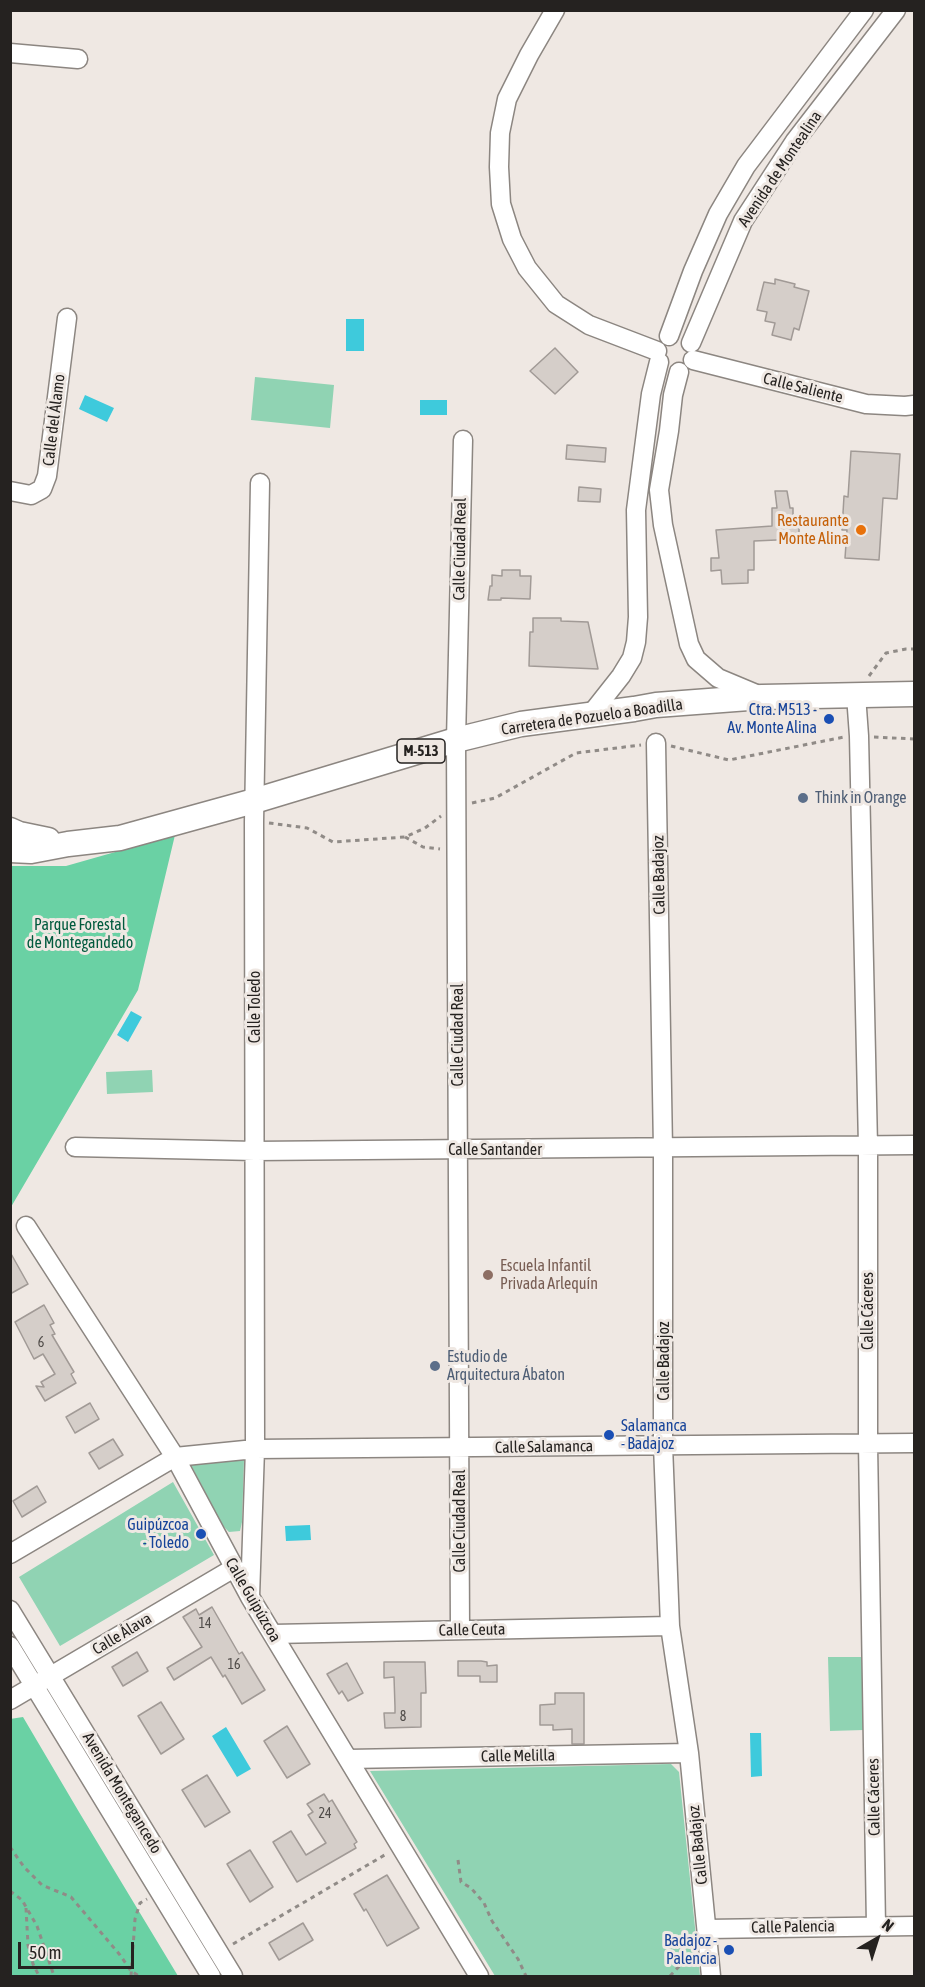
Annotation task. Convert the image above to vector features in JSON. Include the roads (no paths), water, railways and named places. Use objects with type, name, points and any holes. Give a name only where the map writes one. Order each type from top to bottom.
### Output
[{"type":"main road","name":"Carretera de Pozuelo a Boadilla","points":[[10,850],[31,851],[120,838],[254,811],[456,740],[521,724],[656,705],[762,697],[915,694]]},
{"type":"main road","name":"Carretera de Pozuelo a Boadilla","points":[[10,830],[68,844]]},
{"type":"street","points":[[555,10],[507,99],[501,133],[499,167],[501,204],[512,239],[527,268],[556,304],[589,325],[658,356],[664,368],[671,371],[687,358],[685,338],[677,335],[663,339],[658,356],[651,394],[636,510],[638,617],[636,642],[632,658],[621,676],[591,714]]},
{"type":"street","name":"Avenida de Montealina","points":[[669,336],[693,271],[718,214],[746,166],[864,10]]},
{"type":"street","name":"Avenida de Montealina","points":[[762,697],[718,678],[696,659],[689,644],[663,525],[658,490],[673,395],[743,221],[795,141],[896,10]]},
{"type":"street","points":[[10,53],[78,59]]},
{"type":"street","name":"Calle del Álamo","points":[[10,491],[31,495],[42,489],[47,476],[67,318]]},
{"type":"street","name":"Calle Saliente","points":[[687,358],[866,404],[915,405]]},
{"type":"street","name":"Calle Ciudad Real","points":[[460,1630],[456,740],[463,440]]},
{"type":"street","name":"Calle Toledo","points":[[250,1597],[255,1449],[254,811],[260,483]]},
{"type":"street","name":"Calle Cáceres","points":[[856,695],[859,736],[868,1146],[868,1444],[876,1926]]},
{"type":"street","name":"Calle Badajoz","points":[[656,743],[663,1149],[663,1445],[670,1626],[689,1753],[711,1977]]},
{"type":"street","name":"Calle Santander","points":[[75,1147],[255,1151],[915,1145]]},
{"type":"street","name":"Calle Guipúzcoa","points":[[26,1226],[175,1457],[250,1597],[479,1977]]},
{"type":"street","name":"Calle Salamanca","points":[[175,1457],[255,1449],[915,1443]]},
{"type":"street","points":[[10,1554],[175,1457]]},
{"type":"street","points":[[218,1539],[234,1541],[243,1538],[253,1530]]},
{"type":"street","name":"Calle Álava","points":[[10,1700],[234,1568]]},
{"type":"street","name":"Avenida Montegancedo","points":[[10,1610],[43,1681],[159,1892],[211,1977]]},
{"type":"street","name":"Calle Ceuta","points":[[273,1634],[670,1626]]},
{"type":"street","name":"Avenida Montegancedo","points":[[10,1646],[43,1681],[233,1977]]},
{"type":"street","name":"Calle Melilla","points":[[348,1759],[689,1753]]},
{"type":"street","name":"Calle Palencia","points":[[707,1929],[915,1926]]},
{"type":"water","points":[[346,319],[364,319],[364,351],[346,351]]},
{"type":"water","points":[[85,395],[114,408],[107,422],[79,409]]},
{"type":"water","points":[[420,400],[447,400],[447,415],[420,415]]},
{"type":"water","points":[[131,1011],[142,1017],[128,1042],[117,1035]]},
{"type":"water","points":[[310,1525],[311,1540],[286,1541],[285,1526]]},
{"type":"water","points":[[226,1727],[251,1769],[237,1777],[212,1736]]},
{"type":"water","points":[[750,1733],[761,1733],[762,1776],[751,1777]]},
{"type":"place","name":"Restaurante Monte Alina","points":[[861,530]]},
{"type":"place","name":"Ctra. M513 - Av. Monte Alina","points":[[829,719]]},
{"type":"place","name":"Think in Orange","points":[[803,798]]},
{"type":"place","name":"Escuela Infantil Privada Arlequín","points":[[488,1275]]},
{"type":"place","name":"Estudio de Arquitectura Ábaton","points":[[435,1366]]},
{"type":"place","name":"Salamanca - Badajoz","points":[[609,1435]]},
{"type":"place","name":"Guipúzcoa - Toledo","points":[[201,1534]]},
{"type":"place","name":"Badajoz - Palencia","points":[[729,1950]]},
{"type":"park label","name":"Parque Forestal de Montegandedo","points":[[80,934]]}]
